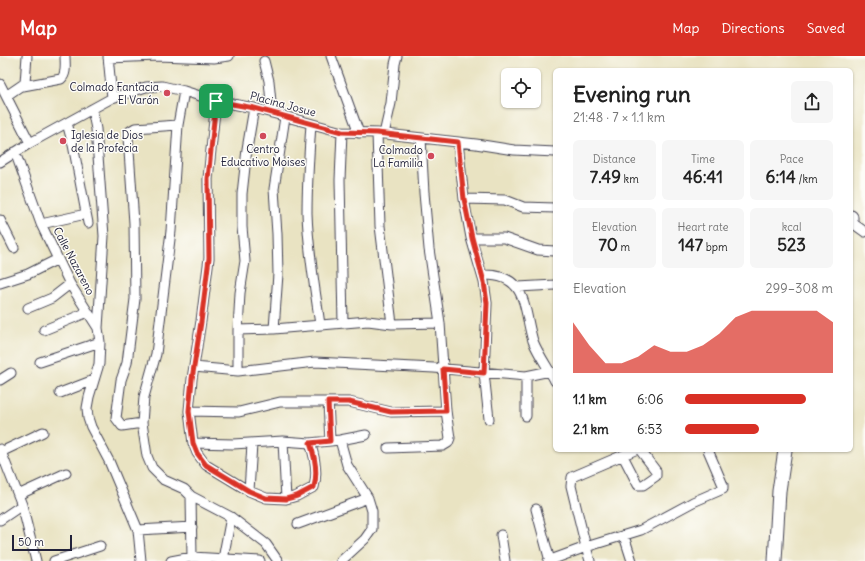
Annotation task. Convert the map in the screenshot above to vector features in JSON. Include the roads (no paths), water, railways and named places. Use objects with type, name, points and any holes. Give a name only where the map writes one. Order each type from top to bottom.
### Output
[{"type":"street","points":[[23,86],[26,80],[27,56]]},
{"type":"street","points":[[6,96],[23,86],[61,79],[65,73],[65,56]]},
{"type":"street","points":[[112,98],[108,57],[158,56],[214,58],[229,56]]},
{"type":"street","points":[[331,56],[359,133]]},
{"type":"street","points":[[392,324],[380,226],[381,133],[391,103],[397,56]]},
{"type":"street","points":[[264,61],[269,81],[272,113]]},
{"type":"street","points":[[0,84],[30,142]]},
{"type":"street","name":"Placina Josue","points":[[0,162],[30,142],[112,98],[146,87],[162,86],[216,101],[254,108],[342,132],[381,133],[514,150],[553,152]]},
{"type":"street","points":[[184,91],[178,125],[171,231],[156,354],[144,397],[142,423],[147,456],[152,468],[164,480],[184,489],[191,496],[231,517],[266,544],[278,561]]},
{"type":"street","points":[[216,101],[208,179],[209,258],[189,411],[193,443],[197,453],[206,465],[249,491],[266,498],[286,499],[297,496],[314,487],[316,470],[310,443]]},
{"type":"street","points":[[238,371],[240,293],[245,262],[242,227],[242,194],[247,149],[254,108]]},
{"type":"street","points":[[92,109],[96,128],[104,236],[98,328]]},
{"type":"street","points":[[274,329],[278,274],[274,189],[285,117]]},
{"type":"street","points":[[41,224],[87,218],[73,145],[67,123]]},
{"type":"street","points":[[311,124],[307,213],[320,325]]},
{"type":"street","points":[[142,423],[122,426],[116,418],[117,399],[121,380],[127,363],[135,299],[134,223],[128,137],[130,131],[135,128],[178,125]]},
{"type":"street","points":[[342,132],[340,194],[343,323]]},
{"type":"street","points":[[388,448],[443,446],[448,443],[450,438],[446,411],[440,323],[429,249],[421,138]]},
{"type":"street","points":[[458,142],[464,199],[487,303],[484,373],[489,419]]},
{"type":"street","name":"Calle Nazareno","points":[[14,152],[41,224],[70,284],[98,328],[100,342],[99,364],[87,408],[88,418],[91,427],[109,460],[138,530],[141,561]]},
{"type":"street","points":[[464,199],[505,200],[523,207],[553,208]]},
{"type":"street","points":[[0,220],[14,248]]},
{"type":"street","points":[[853,223],[865,232]]},
{"type":"street","points":[[472,238],[504,238],[538,250],[553,251]]},
{"type":"street","points":[[1,282],[28,274],[58,259]]},
{"type":"street","points":[[482,275],[494,274],[507,279],[518,287],[526,304],[534,342],[553,377]]},
{"type":"street","points":[[28,308],[52,298],[70,284]]},
{"type":"street","points":[[518,287],[553,285]]},
{"type":"street","points":[[44,330],[88,312]]},
{"type":"street","points":[[238,330],[274,329],[368,321],[392,324],[440,323]]},
{"type":"street","points":[[40,362],[100,342]]},
{"type":"street","points":[[194,367],[238,371],[315,362],[402,366],[526,376],[550,371]]},
{"type":"street","points":[[0,380],[11,373]]},
{"type":"street","points":[[526,376],[526,416]]},
{"type":"street","points":[[60,393],[94,380]]},
{"type":"street","points":[[189,411],[239,412],[280,402],[349,402],[391,412],[446,411]]},
{"type":"street","points":[[328,402],[330,441]]},
{"type":"street","points":[[36,561],[22,505],[2,455],[43,432]]},
{"type":"street","points":[[193,443],[252,444],[283,441],[310,443],[340,440],[366,435]]},
{"type":"street","points":[[340,440],[347,465],[368,498],[372,511],[372,529],[365,539],[341,561]]},
{"type":"street","points":[[283,441],[286,499]]},
{"type":"street","points":[[249,491],[252,444]]},
{"type":"street","points":[[590,561],[571,486],[572,477],[631,452]]},
{"type":"street","points":[[623,456],[638,485],[643,485],[656,476],[656,471],[642,452]]},
{"type":"street","points":[[536,509],[549,561],[586,547],[641,530],[693,502],[723,489],[724,485],[709,452]]},
{"type":"street","points":[[769,561],[780,453]]},
{"type":"street","points":[[18,495],[66,472]]},
{"type":"street","points":[[191,496],[192,557]]},
{"type":"street","points":[[298,524],[368,498]]},
{"type":"street","points":[[0,520],[22,505]]},
{"type":"street","points":[[223,559],[231,517]]},
{"type":"street","points":[[773,525],[775,561]]},
{"type":"street","points":[[138,530],[192,527]]},
{"type":"street","points":[[501,535],[505,561]]},
{"type":"street","points":[[624,536],[632,561]]},
{"type":"street","points":[[54,561],[100,546]]},
{"type":"street","points":[[171,561],[192,557],[260,561]]},
{"type":"place","name":"Colmado Fantacia El Varón","points":[[167,93]]},
{"type":"place","name":"Centro Educativo Moises","points":[[263,136]]},
{"type":"place","name":"Iglesia de Dios de la Profecia","points":[[63,141]]},
{"type":"place","name":"Colmado La Familia","points":[[431,156]]}]
